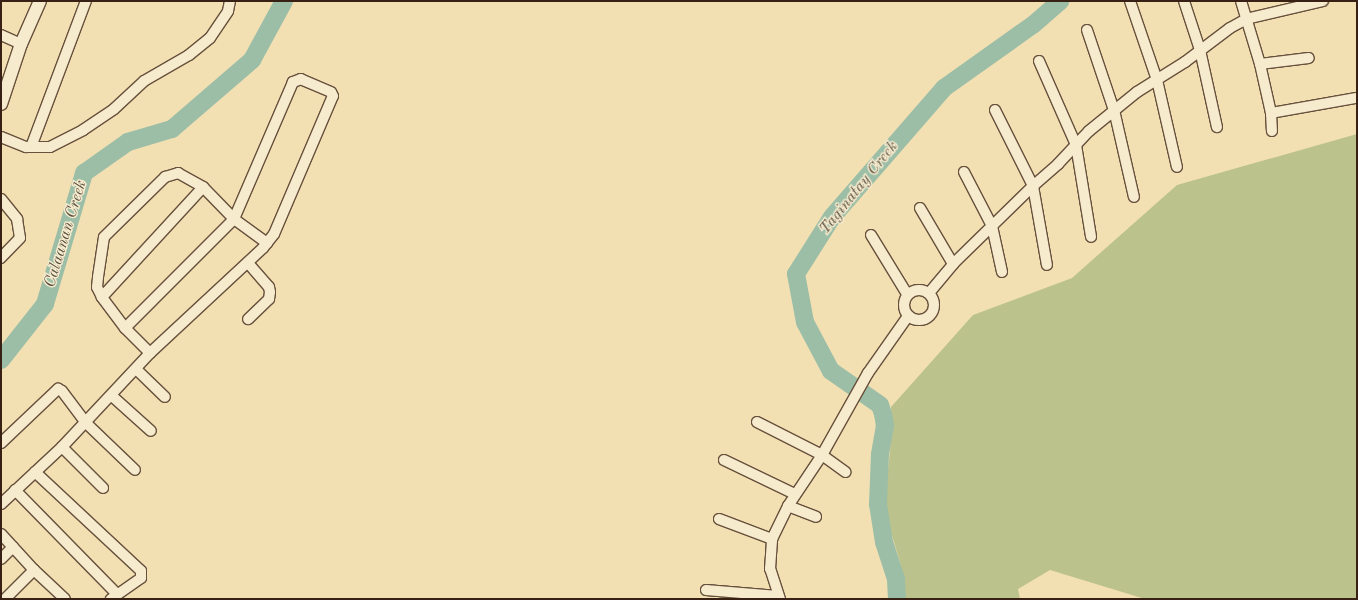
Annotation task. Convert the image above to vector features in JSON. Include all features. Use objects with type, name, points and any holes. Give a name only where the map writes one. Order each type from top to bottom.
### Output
[{"type":"street","points":[[1,104],[21,44],[40,1]]},
{"type":"street","points":[[31,147],[86,1]]},
{"type":"street","points":[[1,137],[14,143],[31,147],[50,147],[83,130],[114,109],[144,81],[189,55],[210,38],[228,11],[230,1]]},
{"type":"street","points":[[1130,1],[1157,80],[1177,167]]},
{"type":"street","points":[[1184,1],[1200,50],[1218,127]]},
{"type":"street","points":[[1241,1],[1260,64],[1271,113],[1272,131]]},
{"type":"street","points":[[929,293],[953,264],[1033,186],[1058,164],[1089,131],[1137,92],[1157,80],[1230,28],[1246,19],[1324,1]]},
{"type":"street","points":[[1087,30],[1114,110],[1134,197]]},
{"type":"street","points":[[1,35],[21,44]]},
{"type":"street","points":[[1260,64],[1309,58]]},
{"type":"street","points":[[1039,61],[1076,145],[1091,237]]},
{"type":"street","points":[[1,504],[62,447],[112,396],[150,353],[267,243],[274,234],[332,96],[329,90],[301,79],[293,82],[234,219],[125,328]]},
{"type":"street","points":[[1271,113],[1356,98]]},
{"type":"street","points":[[995,110],[1033,186],[1047,265]]},
{"type":"street","points":[[964,172],[992,226],[1002,272]]},
{"type":"street","points":[[150,353],[125,328],[102,297],[98,287],[98,277],[104,237],[166,176],[178,173],[203,187],[234,219],[267,243]]},
{"type":"street","points":[[102,297],[203,187]]},
{"type":"street","points":[[1,199],[17,219],[20,238],[1,258]]},
{"type":"street","points":[[920,208],[953,264]]},
{"type":"street","points":[[871,235],[908,294]]},
{"type":"street","points":[[248,262],[269,286],[270,292],[268,299],[248,319]]},
{"type":"street","points":[[920,289],[929,293],[935,306],[931,315],[927,318],[917,320],[908,316],[904,308],[905,298],[908,294],[920,289]]},
{"type":"street","points":[[706,590],[779,598],[770,569],[772,539],[788,506],[822,455],[868,373],[908,316]]},
{"type":"street","points":[[136,369],[165,397]]},
{"type":"street","points":[[1,443],[58,389],[62,391],[85,422],[135,470]]},
{"type":"street","points":[[112,396],[151,431]]},
{"type":"street","points":[[757,422],[822,455],[845,472]]},
{"type":"street","points":[[62,447],[103,488]]},
{"type":"street","points":[[724,460],[795,494]]},
{"type":"street","points":[[16,490],[114,597],[141,578],[141,571],[35,472]]},
{"type":"street","points":[[788,506],[816,517]]},
{"type":"street","points":[[719,519],[772,539]]},
{"type":"street","points":[[1,534],[59,597]]},
{"type":"street","points":[[1,559],[13,547]]},
{"type":"street","points":[[5,599],[34,570]]},
{"type":"green space","points":[[1357,134],[1357,599],[1145,599],[1050,570],[1018,589],[1020,599],[906,599],[900,562],[888,522],[886,491],[892,430],[891,407],[973,315],[1072,278],[1177,185]]},
{"type":"waterway","name":"Calaanan Creek","points":[[1,360],[45,304],[84,173],[128,142],[172,129],[252,60],[284,1]]},
{"type":"waterway","name":"Taginatay Creek","points":[[897,599],[896,579],[884,542],[878,504],[880,454],[885,426],[883,414],[880,405],[831,371],[805,322],[796,274],[832,217],[944,88],[1034,24],[1060,1]]}]
